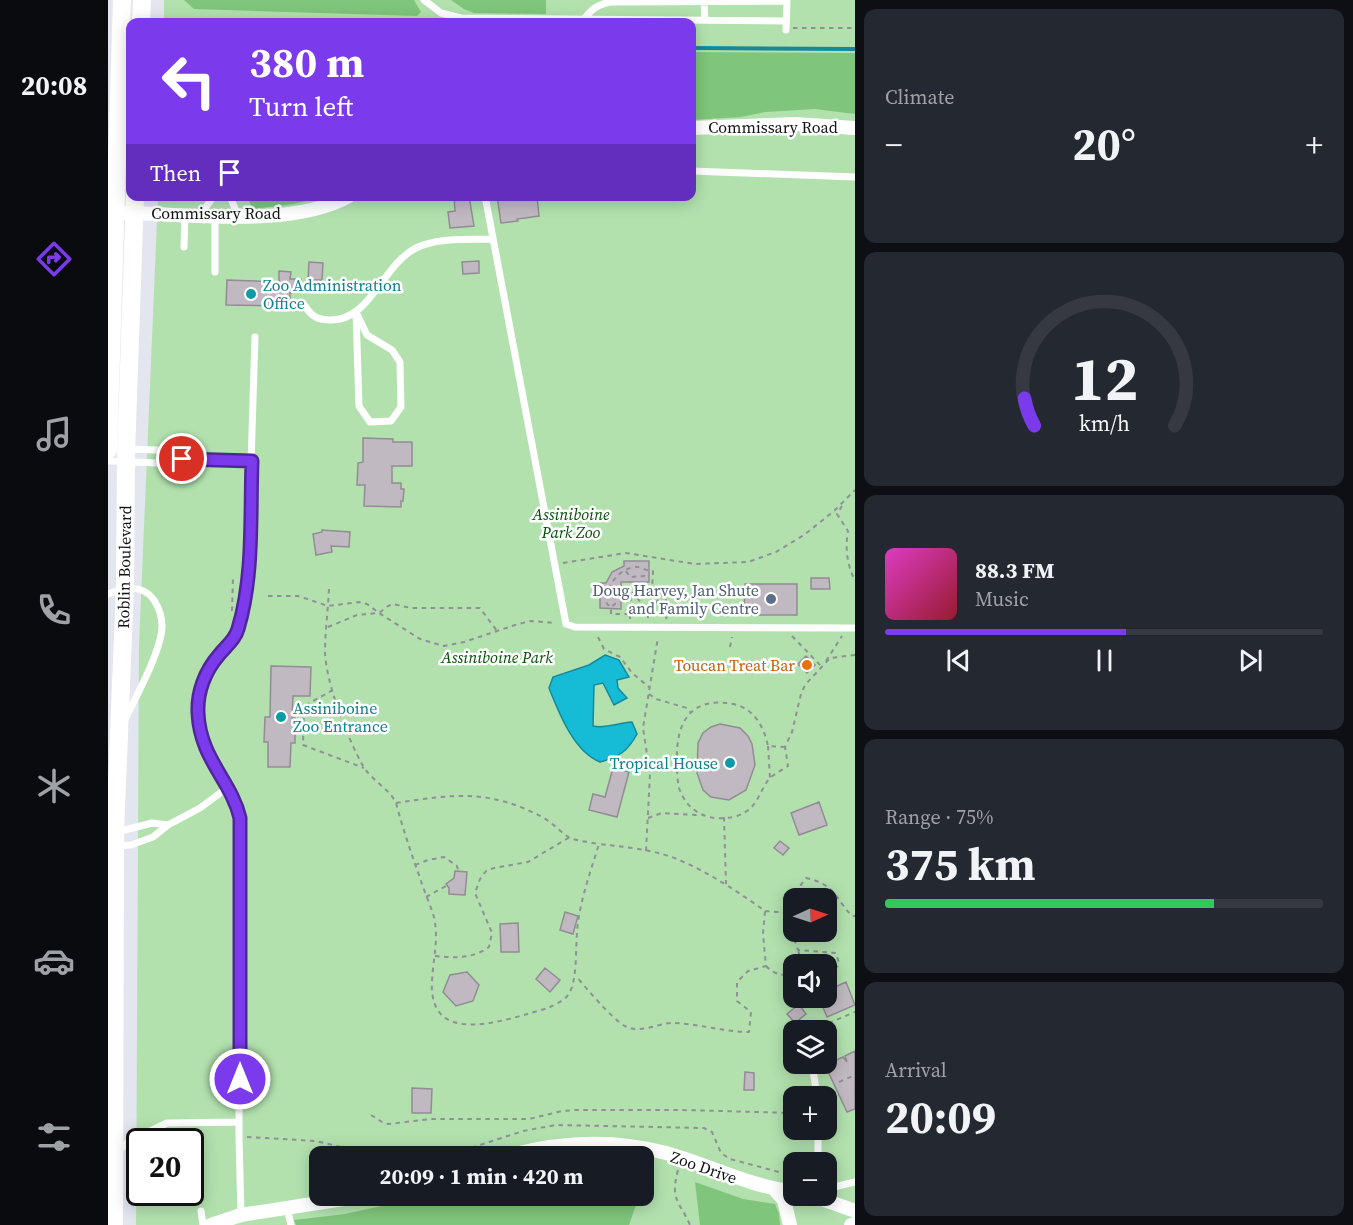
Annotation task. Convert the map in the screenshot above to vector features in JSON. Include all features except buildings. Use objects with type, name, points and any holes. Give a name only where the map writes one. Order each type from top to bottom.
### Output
[{"type":"main road","points":[[108,449],[122,0]]},
{"type":"main road","points":[[141,18],[142,0]]},
{"type":"main road","name":"Roblin Boulevard","points":[[114,1225],[112,839],[119,729],[116,591],[120,457],[135,205]]},
{"type":"street","name":"Commissary Road","points":[[696,128],[795,124],[855,128]]},
{"type":"street","name":"Commissary Road","points":[[115,213],[135,205],[185,214],[270,215],[303,211],[332,205],[340,201]]},
{"type":"street","name":"Zoo Drive","points":[[559,1146],[596,1144],[617,1146]]},
{"type":"street","name":"Zoo Drive","points":[[654,1152],[681,1158],[783,1191]]},
{"type":"street","points":[[775,1190],[784,1200],[790,1225]]},
{"type":"street","points":[[212,1225],[230,1217],[309,1205]]},
{"type":"street","points":[[837,1205],[855,1211]]},
{"type":"lane","points":[[424,0],[441,13],[460,18]]},
{"type":"lane","points":[[704,1],[705,20]]},
{"type":"lane","points":[[585,18],[601,3],[787,1],[786,30]]},
{"type":"lane","points":[[696,20],[786,21]]},
{"type":"lane","points":[[696,171],[855,177]]},
{"type":"lane","points":[[200,215],[210,201]]},
{"type":"lane","points":[[232,201],[238,216]]},
{"type":"lane","points":[[486,201],[566,624],[575,627],[851,628]]},
{"type":"lane","points":[[184,247],[185,214]]},
{"type":"lane","points":[[215,215],[215,272]]},
{"type":"lane","points":[[305,306],[313,317],[337,320],[356,312],[398,261],[414,249],[442,241],[493,239]]},
{"type":"lane","points":[[356,312],[368,335],[392,350],[400,362],[401,407],[391,421],[370,422],[359,406],[356,312]]},
{"type":"lane","points":[[241,1215],[240,826],[237,807],[213,766],[202,741],[198,713],[199,696],[213,663],[236,635],[247,590],[255,337]]},
{"type":"lane","points":[[108,449],[120,457],[181,462],[252,461]]},
{"type":"lane","points":[[120,457],[182,451],[181,462]]},
{"type":"lane","points":[[116,591],[143,589],[157,605],[162,625],[162,634],[155,654],[119,729]]},
{"type":"lane","points":[[112,839],[131,845],[153,837],[227,788]]},
{"type":"lane","points":[[112,839],[152,823],[168,825]]},
{"type":"lane","points":[[114,1155],[131,1140],[167,1123],[239,1122]]},
{"type":"lane","points":[[837,1186],[855,1182]]},
{"type":"lane","points":[[287,1208],[291,1225]]},
{"type":"lane","points":[[201,1211],[203,1225]]},
{"type":"path","points":[[555,563],[626,553],[695,564],[748,562],[763,558],[787,546],[821,522],[855,490]]},
{"type":"path","points":[[844,501],[837,514],[848,531],[846,558],[855,580]]},
{"type":"path","points":[[637,567],[642,575]]},
{"type":"path","points":[[611,607],[607,604],[606,597],[615,578],[625,570],[637,567],[653,571],[652,591]]},
{"type":"path","points":[[625,570],[630,577],[644,576],[646,571]]},
{"type":"path","points":[[232,611],[233,577]]},
{"type":"path","points":[[329,589],[326,663],[333,690],[346,731],[364,768],[393,797],[396,803],[434,918],[437,945],[432,981],[433,1001],[444,1017],[464,1025],[482,1025],[548,1008],[570,993],[576,976],[576,941],[581,908],[599,844]]},
{"type":"path","points":[[609,591],[616,592],[611,614],[629,614]]},
{"type":"path","points":[[632,627],[629,614],[631,593],[652,591],[662,596],[669,610],[662,627],[643,728],[650,774],[646,851]]},
{"type":"path","points":[[637,598],[639,593]]},
{"type":"path","points":[[268,596],[298,596],[328,606],[359,602],[367,604],[420,639],[444,646],[531,621],[566,624]]},
{"type":"path","points":[[648,611],[662,596]]},
{"type":"path","points":[[632,597],[637,598],[648,611],[648,627]]},
{"type":"path","points":[[328,627],[357,615],[379,613],[393,604],[411,608],[480,609],[497,631]]},
{"type":"path","points":[[596,626],[598,638],[604,649],[620,657],[632,673],[650,688]]},
{"type":"path","points":[[785,628],[823,665]]},
{"type":"path","points":[[648,818],[662,813],[724,818],[738,816],[759,800],[770,778],[788,766],[785,747],[792,732],[805,685],[851,628]]},
{"type":"path","points":[[823,665],[831,658],[855,655]]},
{"type":"path","points":[[333,690],[304,706],[303,745],[364,768]]},
{"type":"path","points":[[649,694],[656,699],[687,708],[690,712]]},
{"type":"path","points":[[699,815],[690,808],[679,788],[678,778],[677,740],[682,723],[690,712],[719,703],[743,707],[758,720],[765,734],[770,778]]},
{"type":"path","points":[[768,746],[785,747]]},
{"type":"path","points":[[396,803],[468,794],[485,796],[545,819],[570,837],[676,859],[726,884],[765,911],[783,912]]},
{"type":"path","points":[[724,818],[726,884]]},
{"type":"path","points":[[435,956],[457,958],[471,956],[489,947],[492,933],[476,893],[480,879],[486,872],[494,868],[528,862],[570,837]]},
{"type":"path","points":[[415,866],[428,860],[444,857],[457,866],[458,870]]},
{"type":"path","points":[[799,888],[806,878],[820,882],[829,888]]},
{"type":"path","points":[[426,897],[446,886]]},
{"type":"path","points":[[837,895],[845,909],[855,916]]},
{"type":"path","points":[[765,911],[766,966],[771,972],[783,975]]},
{"type":"path","points":[[795,942],[799,954]]},
{"type":"path","points":[[798,950],[836,954]]},
{"type":"path","points":[[576,976],[626,1026],[643,1029],[669,1023],[750,1032],[751,1012],[737,1001],[737,982],[748,971],[766,966]]},
{"type":"path","points":[[836,1020],[855,1012]]},
{"type":"path","points":[[839,1082],[855,1075]]},
{"type":"path","points":[[371,1115],[388,1124],[432,1119],[529,1119],[576,1110],[783,1113]]},
{"type":"path","points":[[239,1137],[300,1139],[332,1146]]},
{"type":"path","points":[[681,1158],[675,1180],[676,1203],[685,1213],[690,1225]]},
{"type":"green space","name":"Assiniboine Park","points":[[164,0],[855,0],[855,1225],[136,1225],[136,1206],[204,1206],[204,1128],[137,1128],[139,645],[158,201],[696,201],[696,18],[164,18]]},
{"type":"green space","points":[[184,0],[414,0],[421,12],[417,16],[194,9]]},
{"type":"green space","points":[[451,0],[546,0],[546,14],[474,13]]},
{"type":"green space","points":[[696,52],[855,53],[855,114],[815,109],[765,112],[741,117],[696,120]]},
{"type":"green space","points":[[249,201],[306,201],[293,204],[253,209]]},
{"type":"green space","points":[[695,1182],[743,1199],[775,1204],[780,1225],[700,1225]]},
{"type":"green space","points":[[381,1206],[636,1206],[629,1225],[296,1225],[294,1220],[345,1214]]},
{"type":"water","points":[[605,655],[619,660],[629,677],[617,680],[618,688],[627,698],[614,705],[603,683],[594,685],[593,726],[632,722],[637,734],[622,752],[600,762],[582,750],[568,731],[549,688],[553,677],[589,665]]},
{"type":"waterway","points":[[696,48],[855,49]]},
{"type":"place","name":"Zoo Administration Office","points":[[251,294]]},
{"type":"place","name":"Doug Harvey, Jan Shute and Family Centre","points":[[771,599]]},
{"type":"place","name":"Toucan Treat Bar","points":[[807,665]]},
{"type":"place","name":"Assiniboine Zoo Entrance","points":[[281,717]]},
{"type":"place","name":"Tropical House","points":[[730,763]]},
{"type":"route","points":[[182,459],[252,461],[247,590],[236,635],[219,654],[202,684],[198,713],[202,741],[235,802],[240,818],[240,1079]]},
{"type":"park label","name":"Assiniboine Park Zoo","points":[[571,523]]}]
